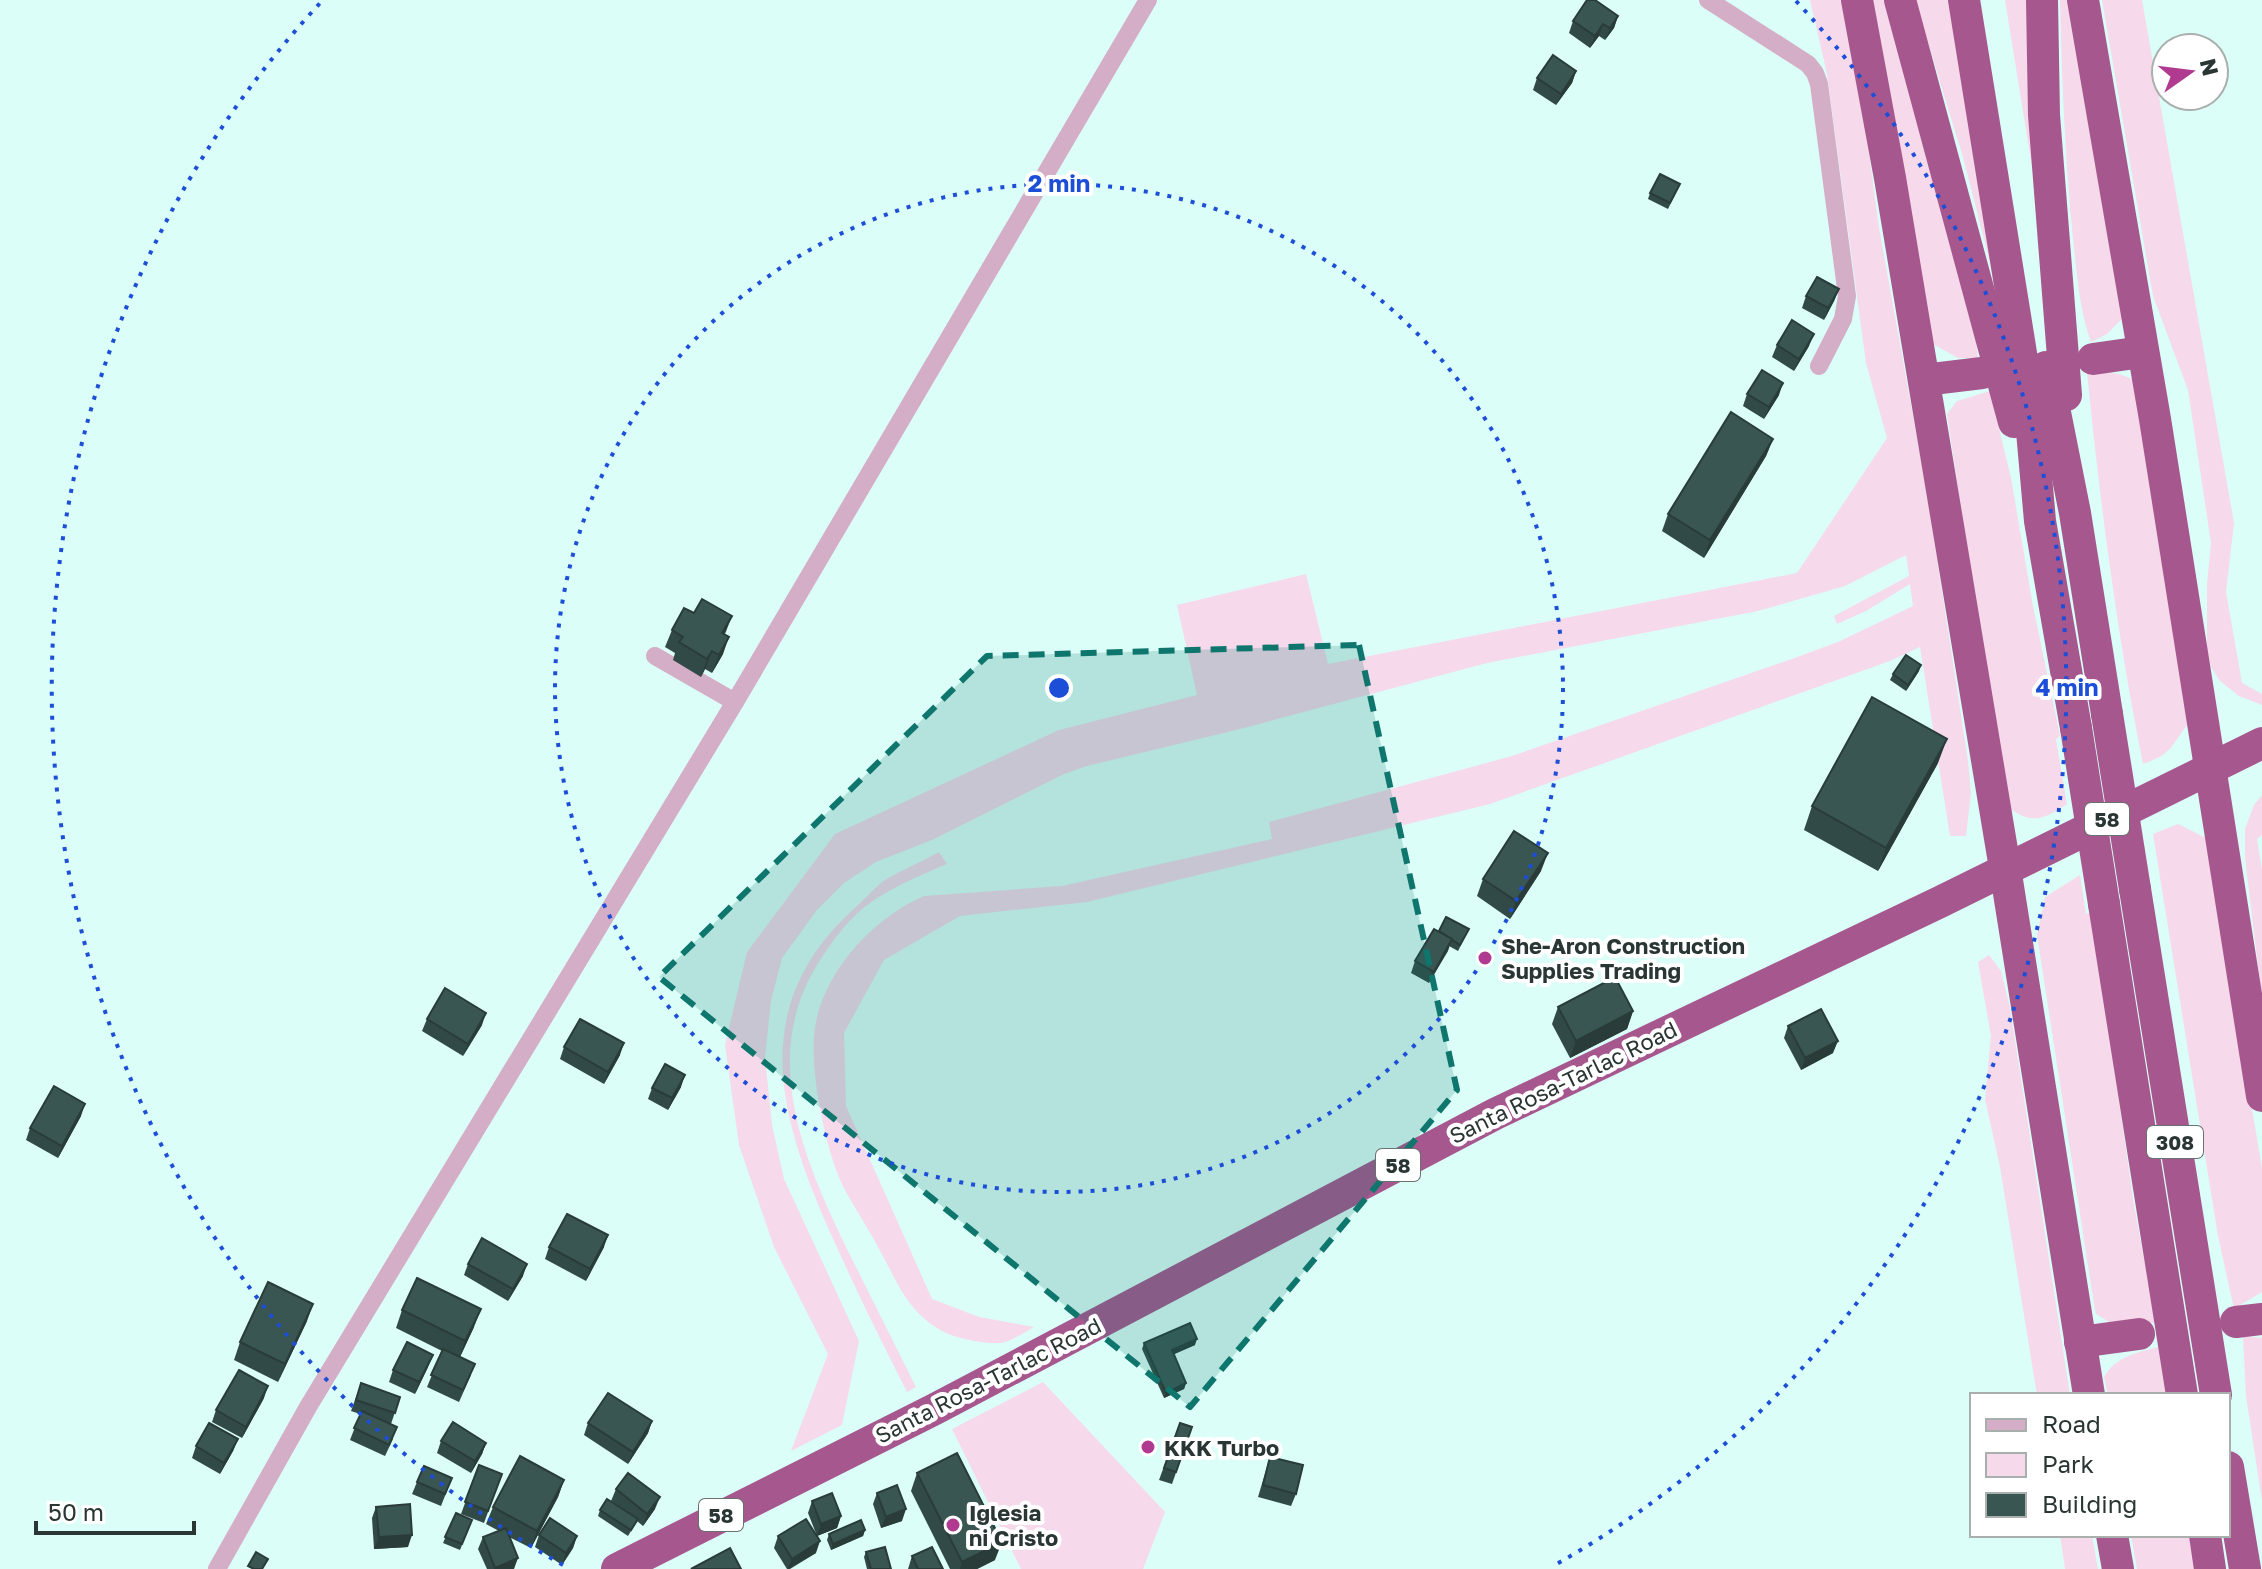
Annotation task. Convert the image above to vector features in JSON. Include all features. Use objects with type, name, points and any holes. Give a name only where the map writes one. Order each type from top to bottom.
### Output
[{"type":"highway","points":[[1857,0],[1924,380],[2089,1393]]},
{"type":"highway","points":[[1900,0],[2040,521]]},
{"type":"highway","points":[[1964,0],[2030,409],[2040,521]]},
{"type":"highway","points":[[1987,0],[2051,398],[2075,513]]},
{"type":"highway","points":[[2042,0],[2044,115],[2075,513]]},
{"type":"highway","points":[[2083,0],[2262,1096]]},
{"type":"highway","points":[[2132,293],[2159,352],[2174,403],[2189,510],[2184,605]]},
{"type":"highway","points":[[2093,359],[2142,352]]},
{"type":"highway","points":[[1924,380],[1982,373]]},
{"type":"highway","name":"308","points":[[2075,513],[2216,1393]]},
{"type":"highway","name":"308","points":[[2040,521],[2182,1393]]},
{"type":"highway","name":"Santa Rosa-Tarlac Road","points":[[617,1569],[935,1409],[1495,1114],[1940,902],[2262,743]]},
{"type":"highway","points":[[2080,1342],[2139,1334]]},
{"type":"highway","points":[[2230,1479],[2245,1569]]},
{"type":"highway","points":[[2112,1537],[2118,1569]]},
{"type":"highway","points":[[2205,1537],[2210,1569]]},
{"type":"street","points":[[217,1569],[308,1407],[735,702],[1148,0]]},
{"type":"street","points":[[1708,0],[1808,64],[1819,84],[1847,296],[1843,319],[1819,366]]},
{"type":"street","points":[[655,656],[735,702]]},
{"type":"highlighted area","points":[[1359,645],[1457,1090],[1190,1407],[659,977],[987,656]]},
{"type":"green space","points":[[1810,0],[1841,0],[1858,71],[1879,228],[1927,493],[1968,761],[1971,793],[1966,836],[1950,836],[1920,647],[1890,661],[1490,804],[1087,902],[960,916],[884,960],[844,1033],[846,1106],[932,1299],[979,1317],[1034,1327],[1001,1343],[955,1336],[942,1331],[919,1314],[896,1282],[835,1166],[816,1084],[815,1027],[829,986],[840,967],[869,932],[924,896],[1062,886],[1272,839],[1269,822],[1512,756],[1789,660],[1838,642],[1913,606],[1910,584],[1866,611],[1837,624],[1834,616],[1909,576],[1906,555],[1845,586],[1758,611],[1487,663],[1087,766],[1064,774],[932,840],[876,862],[844,883],[817,910],[782,958],[771,1001],[765,1058],[772,1125],[784,1179],[859,1341],[842,1425],[791,1451],[828,1354],[774,1247],[739,1145],[725,1045],[747,952],[835,834],[1059,730],[1197,695],[1177,605],[1306,574],[1328,664],[1797,573],[1887,438],[1866,363],[1827,74]]},
{"type":"green space","points":[[1873,0],[1886,0],[1974,319],[1978,358],[1958,358],[1933,344]]},
{"type":"green space","points":[[1915,0],[1949,0],[1995,282],[1963,157]]},
{"type":"green space","points":[[2005,0],[2033,0],[2048,266]]},
{"type":"green space","points":[[2060,0],[2074,0],[2125,316],[2107,334],[2091,342],[2079,291],[2070,209]]},
{"type":"green space","points":[[2102,0],[2142,0],[2150,45],[2150,112],[2162,112],[2234,523],[2226,592],[2242,683],[2262,694],[2262,705],[2239,696],[2220,681],[2211,667],[2207,648],[2207,584],[2211,543],[2188,390],[2153,296]]},
{"type":"green space","points":[[2087,372],[2120,374],[2138,383],[2188,724],[2165,753],[2143,764],[2110,568]]},
{"type":"green space","points":[[1990,391],[2011,478],[2060,736],[2056,739],[2067,804],[2038,818],[2025,817],[2009,808],[1998,759],[1947,414],[1957,401]]},
{"type":"green space","points":[[2262,795],[2262,835],[2257,839],[2262,870],[2262,999],[2245,858],[2245,829],[2254,805]]},
{"type":"green space","points":[[2178,824],[2206,838],[2262,1168],[2262,1292],[2234,1309],[2218,1236],[2153,834]]},
{"type":"green space","points":[[939,852],[947,864],[881,896],[861,910],[838,934],[819,962],[800,1000],[791,1038],[790,1077],[796,1117],[807,1156],[839,1231],[916,1387],[907,1392],[811,1188],[786,1102],[782,1060],[786,1020],[799,981],[823,942],[881,883]]},
{"type":"green space","points":[[2080,875],[2086,914],[2092,912],[2134,1205],[2156,1323],[2109,1322],[2096,1314],[2093,1298],[2037,935],[2045,897]]},
{"type":"green space","points":[[1989,955],[2001,971],[2010,1008],[2070,1393],[2037,1393],[2000,1167],[1985,1099],[1991,1036],[1978,962]]},
{"type":"green space","points":[[2243,1336],[2262,1338],[2262,1501],[2246,1396]]},
{"type":"green space","points":[[2158,1347],[2167,1393],[2108,1393],[2104,1377],[2109,1370],[2128,1356]]},
{"type":"green space","points":[[1043,1382],[1165,1512],[1143,1569],[1021,1569],[952,1429]]},
{"type":"green space","points":[[2060,1537],[2092,1537],[2098,1569],[2065,1569]]},
{"type":"green space","points":[[2131,1537],[2191,1537],[2198,1569],[2137,1569]]},
{"type":"building","points":[[1587,0],[1595,0],[1618,16],[1610,28],[1603,24],[1595,36],[1573,21]]},
{"type":"building","points":[[1553,55],[1576,71],[1561,94],[1537,78]]},
{"type":"building","points":[[1660,174],[1680,184],[1670,203],[1650,193]]},
{"type":"building","points":[[1817,277],[1839,289],[1828,308],[1806,296]]},
{"type":"building","points":[[1792,320],[1814,334],[1799,359],[1777,345]]},
{"type":"building","points":[[1762,370],[1783,383],[1769,407],[1747,394]]},
{"type":"building","points":[[1731,412],[1773,439],[1710,540],[1668,514]]},
{"type":"building","points":[[702,599],[732,616],[722,633],[729,637],[719,655],[712,651],[707,659],[679,642],[683,637],[672,630],[684,608],[694,613]]},
{"type":"building","points":[[1906,655],[1921,665],[1908,685],[1893,674]]},
{"type":"building","points":[[1872,697],[1947,739],[1886,848],[1812,806]]},
{"type":"building","points":[[1514,831],[1548,853],[1516,901],[1483,879]]},
{"type":"building","points":[[1446,917],[1469,929],[1460,945],[1439,931]]},
{"type":"building","points":[[1434,929],[1452,939],[1434,972],[1415,961]]},
{"type":"building","points":[[1615,977],[1633,1011],[1576,1041],[1558,1007]]},
{"type":"building","points":[[445,988],[486,1013],[468,1044],[427,1019]]},
{"type":"building","points":[[1821,1009],[1838,1041],[1805,1058],[1788,1026]]},
{"type":"building","points":[[580,1019],[624,1043],[608,1072],[564,1047]]},
{"type":"building","points":[[665,1064],[685,1075],[672,1098],[652,1088]]},
{"type":"building","points":[[54,1086],[85,1104],[62,1146],[30,1128]]},
{"type":"building","points":[[567,1214],[608,1235],[590,1269],[549,1247]]},
{"type":"building","points":[[482,1238],[527,1264],[513,1289],[468,1264]]},
{"type":"building","points":[[417,1278],[481,1309],[465,1341],[402,1310]]},
{"type":"building","points":[[268,1282],[313,1304],[285,1364],[240,1342]]},
{"type":"building","points":[[1190,1323],[1197,1339],[1172,1350],[1186,1383],[1166,1393],[1144,1343]]},
{"type":"building","points":[[407,1342],[433,1355],[419,1382],[393,1370]]},
{"type":"building","points":[[443,1349],[475,1364],[463,1390],[431,1375]]},
{"type":"building","points":[[239,1370],[268,1386],[246,1427],[216,1410]]},
{"type":"building","points":[[361,1383],[400,1397],[395,1413],[356,1400]]},
{"type":"building","points":[[608,1393],[652,1421],[633,1452],[588,1423]]},
{"type":"building","points":[[362,1411],[397,1427],[389,1445],[354,1428]]},
{"type":"building","points":[[453,1422],[486,1443],[475,1461],[441,1441]]},
{"type":"building","points":[[209,1423],[238,1439],[224,1463],[196,1446]]},
{"type":"building","points":[[1180,1423],[1192,1427],[1176,1472],[1164,1468]]},
{"type":"building","points":[[957,1453],[1002,1542],[962,1562],[917,1473]]},
{"type":"building","points":[[520,1456],[564,1480],[537,1531],[493,1507]]},
{"type":"building","points":[[1270,1457],[1303,1465],[1296,1494],[1263,1485]]},
{"type":"building","points":[[479,1465],[502,1474],[488,1511],[465,1502]]},
{"type":"building","points":[[424,1466],[452,1478],[445,1494],[417,1482]]},
{"type":"building","points":[[628,1473],[660,1497],[647,1514],[616,1489]]},
{"type":"building","points":[[897,1485],[906,1509],[886,1517],[877,1493]]},
{"type":"building","points":[[832,1493],[841,1516],[821,1524],[812,1501]]},
{"type":"building","points":[[607,1499],[638,1519],[631,1530],[600,1510]]},
{"type":"building","points":[[410,1504],[412,1535],[379,1537],[376,1507]]},
{"type":"building","points":[[456,1513],[472,1520],[462,1544],[445,1537]]},
{"type":"building","points":[[550,1518],[577,1536],[566,1553],[539,1535]]},
{"type":"building","points":[[806,1519],[820,1541],[792,1559],[778,1536]]},
{"type":"building","points":[[861,1520],[865,1530],[833,1544],[829,1534]]},
{"type":"building","points":[[506,1528],[518,1558],[495,1568],[483,1537]]},
{"type":"building","points":[[885,1547],[891,1569],[871,1569],[866,1552]]},
{"type":"building","points":[[932,1547],[943,1569],[918,1569],[912,1556]]},
{"type":"building","points":[[730,1548],[741,1569],[691,1569]]},
{"type":"building","points":[[256,1552],[268,1559],[262,1569],[248,1566]]},
{"type":"place","name":"She-Aron Construction Supplies Trading","points":[[1485,958]]},
{"type":"place","name":"KKK Turbo","points":[[1148,1447]]},
{"type":"place","name":"Iglesia ni Cristo","points":[[953,1525]]}]
